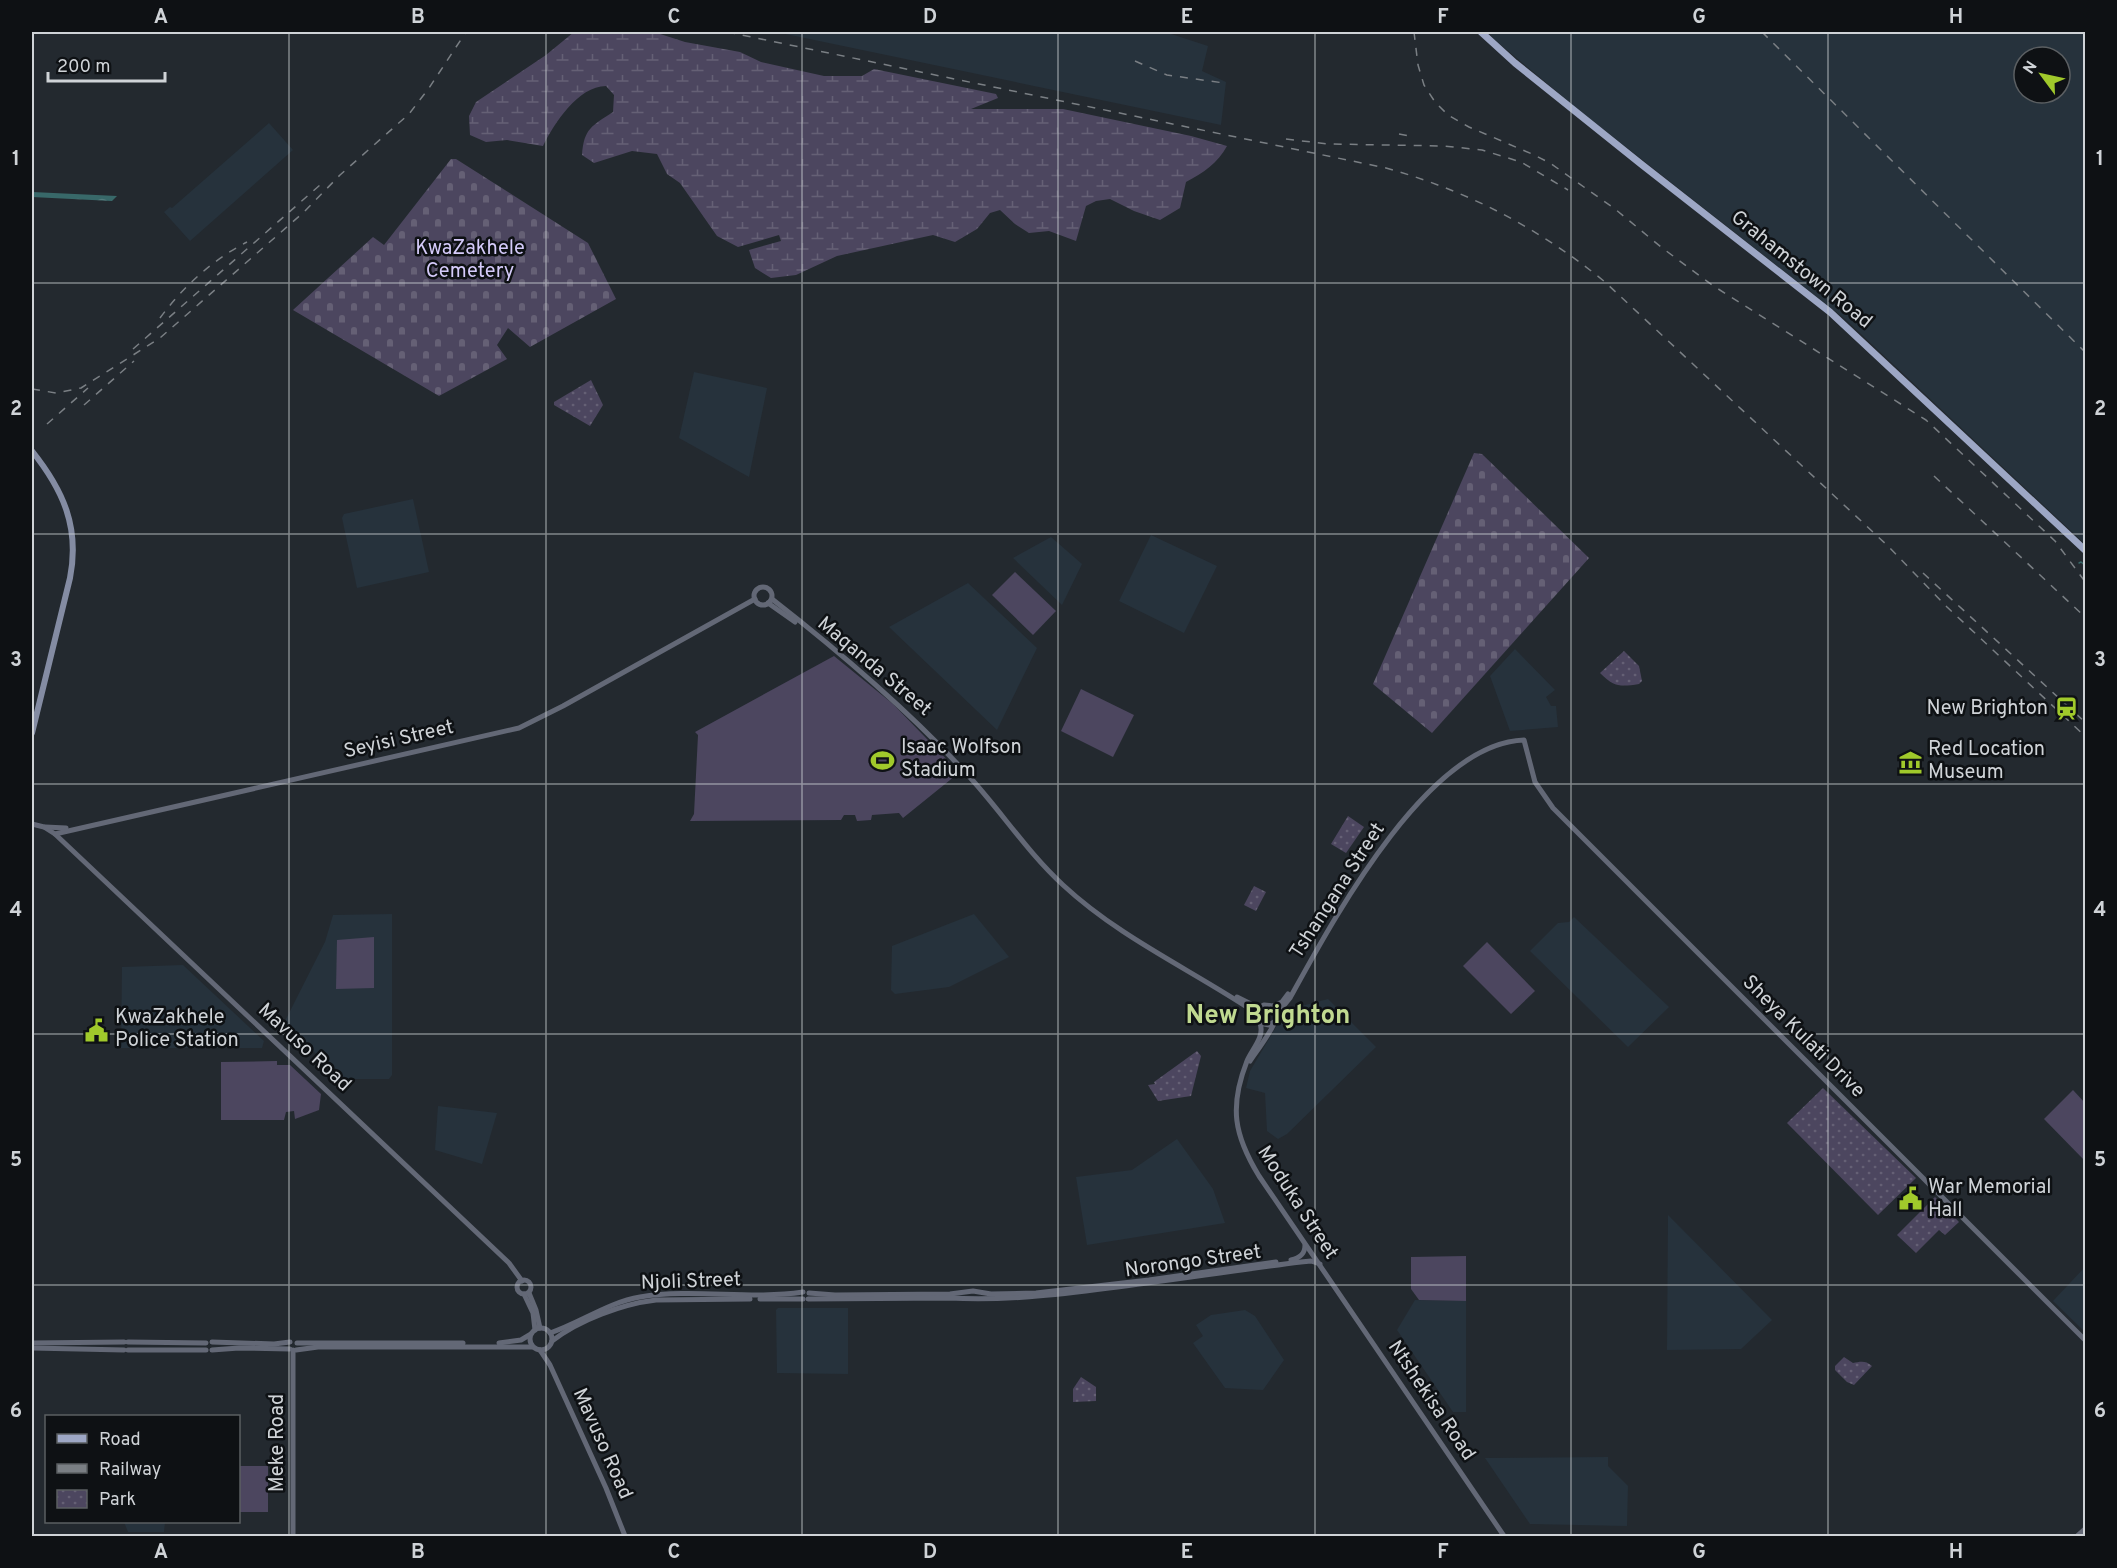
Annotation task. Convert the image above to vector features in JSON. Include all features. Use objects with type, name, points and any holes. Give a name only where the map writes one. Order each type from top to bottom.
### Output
[{"type":"main road","name":"Grahamstown Road","points":[[1481,32],[1515,63],[1613,142],[1830,312],[2085,551]]},
{"type":"main road","points":[[32,451],[52,477],[66,509],[73,540],[72,570],[32,733]]},
{"type":"street","points":[[763,587],[770,590],[770,601],[763,605],[756,602],[755,591],[763,587]]},
{"type":"street","name":"Maqanda Street","points":[[770,601],[878,685],[935,740],[967,774],[1033,855],[1068,890],[1137,941],[1258,1010]]},
{"type":"street","name":"Seyisi Street","points":[[55,834],[76,827],[519,728],[756,602]]},
{"type":"street","name":"Tshangana Street","points":[[1273,1006],[1282,1002],[1297,983],[1379,850],[1401,822],[1449,774],[1470,758],[1508,742],[1524,740]]},
{"type":"street","name":"Sheya Kulati Drive","points":[[1524,740],[1535,782],[1553,808],[2085,1341]]},
{"type":"street","name":"Mavuso Road","points":[[32,824],[44,827],[55,834],[509,1263],[522,1281],[530,1283],[531,1287],[526,1294]]},
{"type":"street","points":[[44,827],[76,827]]},
{"type":"street","points":[[65,845],[64,836],[69,830]]},
{"type":"street","name":"Tshangana Street","points":[[1277,1014],[1290,998],[1297,983]]},
{"type":"street","points":[[1264,1005],[1273,1006],[1277,1014],[1274,1022],[1266,1025],[1260,1023],[1257,1019],[1258,1010],[1264,1005]]},
{"type":"street","name":"Moduka Street","points":[[1245,1067],[1274,1022]]},
{"type":"street","name":"Moduka Street","points":[[1260,1023],[1262,1032],[1245,1067],[1237,1100],[1236,1118],[1241,1142],[1259,1176],[1332,1283]]},
{"type":"street","points":[[1298,1258],[1304,1251],[1305,1243]]},
{"type":"street","name":"Norongo Street","points":[[1070,1292],[1313,1255]]},
{"type":"street","name":"Norongo Street","points":[[1070,1292],[1300,1262],[1311,1261],[1320,1264]]},
{"type":"street","name":"Mavuso Road","points":[[522,1281],[517,1288],[519,1292],[526,1294],[536,1310],[536,1331]]},
{"type":"street","name":"Ntshekisa Road","points":[[1332,1283],[1504,1536]]},
{"type":"street","points":[[973,1296],[1070,1292]]},
{"type":"street","name":"Njoli Street","points":[[540,1350],[562,1333],[603,1314],[642,1302],[665,1299],[835,1295],[1037,1297],[1070,1292]]},
{"type":"street","name":"Njoli Street","points":[[550,1333],[614,1305],[639,1297],[806,1296]]},
{"type":"street","points":[[32,1343],[126,1342],[239,1348],[495,1343],[522,1340],[536,1331],[546,1329],[550,1333],[551,1343]]},
{"type":"street","points":[[533,1347],[530,1340],[536,1331]]},
{"type":"street","points":[[126,1342],[130,1346],[126,1350]]},
{"type":"street","name":"Mavuso Road","points":[[550,1365],[551,1343]]},
{"type":"street","points":[[32,1348],[126,1350],[209,1346]]},
{"type":"street","points":[[293,1347],[533,1347],[540,1350]]},
{"type":"street","name":"Meke Road","points":[[293,1347],[293,1536]]},
{"type":"street","name":"Mavuso Road","points":[[540,1350],[550,1365],[606,1488],[625,1536]]},
{"type":"street","points":[[2077,1536],[2085,1528]]},
{"type":"shaded area","points":[[776,32],[1165,32],[1208,46],[1202,71],[1226,82],[1221,125]]},
{"type":"shaded area","points":[[1488,32],[2085,32],[2085,544],[1845,319],[1579,110]]},
{"type":"shaded area","points":[[269,123],[293,150],[190,241],[164,212],[172,208]]},
{"type":"shaded area","points":[[694,372],[767,388],[749,477],[679,438]]},
{"type":"shaded area","points":[[413,499],[429,572],[357,588],[342,518],[344,514]]},
{"type":"shaded area","points":[[1151,535],[1217,566],[1184,633],[1119,601]]},
{"type":"shaded area","points":[[1051,537],[1082,564],[1062,605],[1013,558]]},
{"type":"shaded area","points":[[968,583],[1037,648],[997,730],[889,627]]},
{"type":"shaded area","points":[[1515,649],[1555,690],[1546,697],[1551,706],[1556,706],[1558,727],[1510,731],[1490,676]]},
{"type":"shaded area","points":[[392,914],[392,1075],[389,1079],[345,1079],[339,1076],[284,1023],[325,942],[333,915]]},
{"type":"shaded area","points":[[974,914],[1009,957],[949,987],[895,994],[891,990],[892,946]]},
{"type":"shaded area","points":[[1574,917],[1669,1007],[1628,1047],[1530,951],[1558,923],[1569,922]]},
{"type":"shaded area","points":[[183,965],[264,1041],[262,1048],[121,1048],[122,967]]},
{"type":"shaded area","points":[[1328,999],[1376,1047],[1287,1134],[1278,1139],[1267,1131],[1265,1093],[1246,1088],[1250,1071],[1286,1010]]},
{"type":"shaded area","points":[[438,1106],[497,1113],[482,1164],[435,1150]]},
{"type":"shaded area","points":[[1177,1139],[1213,1189],[1225,1223],[1087,1245],[1076,1177],[1132,1170]]},
{"type":"shaded area","points":[[1668,1215],[1772,1320],[1741,1349],[1667,1350]]},
{"type":"shaded area","points":[[2085,1267],[2085,1332],[2053,1301]]},
{"type":"shaded area","points":[[1415,1300],[1466,1301],[1466,1412],[1453,1412],[1397,1330]]},
{"type":"shaded area","points":[[778,1308],[848,1308],[848,1374],[777,1373],[776,1310]]},
{"type":"shaded area","points":[[1245,1310],[1255,1316],[1284,1360],[1263,1390],[1225,1388],[1193,1343],[1203,1336],[1196,1325],[1211,1315]]},
{"type":"shaded area","points":[[1608,1457],[1608,1466],[1628,1486],[1627,1526],[1530,1524],[1485,1458]]},
{"type":"shaded area","points":[[124,1523],[165,1523],[164,1532],[128,1532]]},
{"type":"green space","points":[[574,32],[620,34],[654,32],[685,42],[740,52],[761,62],[824,76],[862,76],[874,69],[996,94],[998,98],[971,109],[1063,109],[1191,136],[1227,146],[1210,167],[1186,182],[1180,208],[1160,220],[1110,199],[1096,201],[1086,206],[1076,241],[1049,231],[1029,233],[1000,210],[990,213],[977,229],[955,242],[933,235],[837,256],[796,275],[771,278],[755,268],[749,250],[781,241],[779,235],[738,247],[717,236],[680,183],[667,174],[657,154],[632,151],[594,163],[582,155],[587,133],[613,112],[614,95],[606,86],[586,92],[577,99],[560,117],[543,146],[507,140],[486,142],[470,135],[469,116],[476,102],[546,55]]},
{"type":"green space","name":"KwaZakhele Cemetery","points":[[451,159],[456,159],[588,243],[616,299],[530,347],[508,328],[497,345],[507,359],[439,396],[293,310],[373,237],[384,245]]},
{"type":"green space","points":[[591,380],[603,405],[590,426],[554,405],[554,402]]},
{"type":"green space","points":[[1474,453],[1482,454],[1589,558],[1432,733],[1373,684]]},
{"type":"green space","points":[[1015,572],[1056,611],[1033,635],[992,595]]},
{"type":"green space","points":[[1624,651],[1639,666],[1642,681],[1639,684],[1618,685],[1600,673]]},
{"type":"green space","points":[[834,656],[893,704],[957,770],[955,776],[903,818],[899,813],[872,815],[871,820],[857,821],[855,815],[844,815],[841,820],[690,821],[694,814],[698,735],[695,732]]},
{"type":"green space","points":[[1081,689],[1134,715],[1113,757],[1061,731]]},
{"type":"green space","points":[[1348,816],[1364,827],[1346,853],[1331,844]]},
{"type":"green space","points":[[1254,886],[1266,892],[1256,911],[1244,905]]},
{"type":"green space","points":[[374,937],[374,988],[336,989],[337,940]]},
{"type":"green space","points":[[1487,942],[1535,991],[1511,1014],[1463,966]]},
{"type":"green space","points":[[1197,1051],[1201,1056],[1191,1096],[1158,1101],[1148,1085],[1155,1084],[1154,1082]]},
{"type":"green space","points":[[277,1061],[277,1065],[290,1065],[321,1094],[319,1110],[295,1119],[294,1111],[286,1112],[284,1120],[221,1120],[221,1062]]},
{"type":"green space","points":[[1823,1088],[1916,1178],[1878,1215],[1787,1123]]},
{"type":"green space","points":[[2073,1090],[2085,1103],[2085,1161],[2044,1119]]},
{"type":"green space","points":[[1935,1197],[1959,1222],[1945,1235],[1939,1230],[1916,1253],[1897,1235]]},
{"type":"green space","points":[[1466,1256],[1466,1301],[1419,1300],[1411,1289],[1411,1257]]},
{"type":"green space","points":[[1844,1357],[1853,1363],[1865,1362],[1872,1366],[1854,1385],[1847,1382],[1835,1370],[1835,1366]]},
{"type":"green space","points":[[1081,1377],[1096,1387],[1096,1401],[1073,1402],[1073,1389]]},
{"type":"green space","points":[[240,1466],[268,1466],[268,1512],[240,1512]]},
{"type":"water","points":[[32,192],[117,196],[112,201],[32,197]]},
{"type":"waterway","points":[[2079,563],[2086,566]]},
{"type":"railway","points":[[32,389],[56,393],[81,388],[160,338],[304,212],[340,175],[409,114],[466,32]]},
{"type":"railway","points":[[727,32],[1386,168],[1446,188],[1502,213],[1554,245],[1605,282],[1889,547],[1947,607],[2086,737]]},
{"type":"railway","points":[[1414,32],[1418,65],[1424,85],[1435,102],[1448,115],[1469,127],[1550,163],[1615,209],[1712,285],[1926,420],[2055,541],[2086,583]]},
{"type":"railway","points":[[1762,32],[2086,353]]},
{"type":"railway","points":[[1135,61],[1167,75],[1224,83]]},
{"type":"railway","points":[[1399,134],[1410,136]]},
{"type":"railway","points":[[1286,139],[1328,144],[1444,146],[1482,150],[1521,162],[1568,190]]},
{"type":"railway","points":[[133,349],[320,185]]},
{"type":"railway","points":[[160,318],[199,275],[222,257],[247,242]]},
{"type":"railway","points":[[84,405],[134,361]]},
{"type":"railway","points":[[47,424],[88,388]]},
{"type":"railway","points":[[1934,476],[2086,618]]},
{"type":"railway","points":[[1923,573],[2086,723]]},
{"type":"place","name":"New Brighton","points":[[2066,709]]},
{"type":"place","name":"Isaac Wolfson Stadium","points":[[883,760]]},
{"type":"place","name":"Red Location Museum","points":[[1910,762]]},
{"type":"place","name":"KwaZakhele Police Station","points":[[97,1030]]},
{"type":"place","name":"War Memorial Hall","points":[[1910,1199]]},
{"type":"district","name":"New Brighton","points":[[1268,1016]]}]
